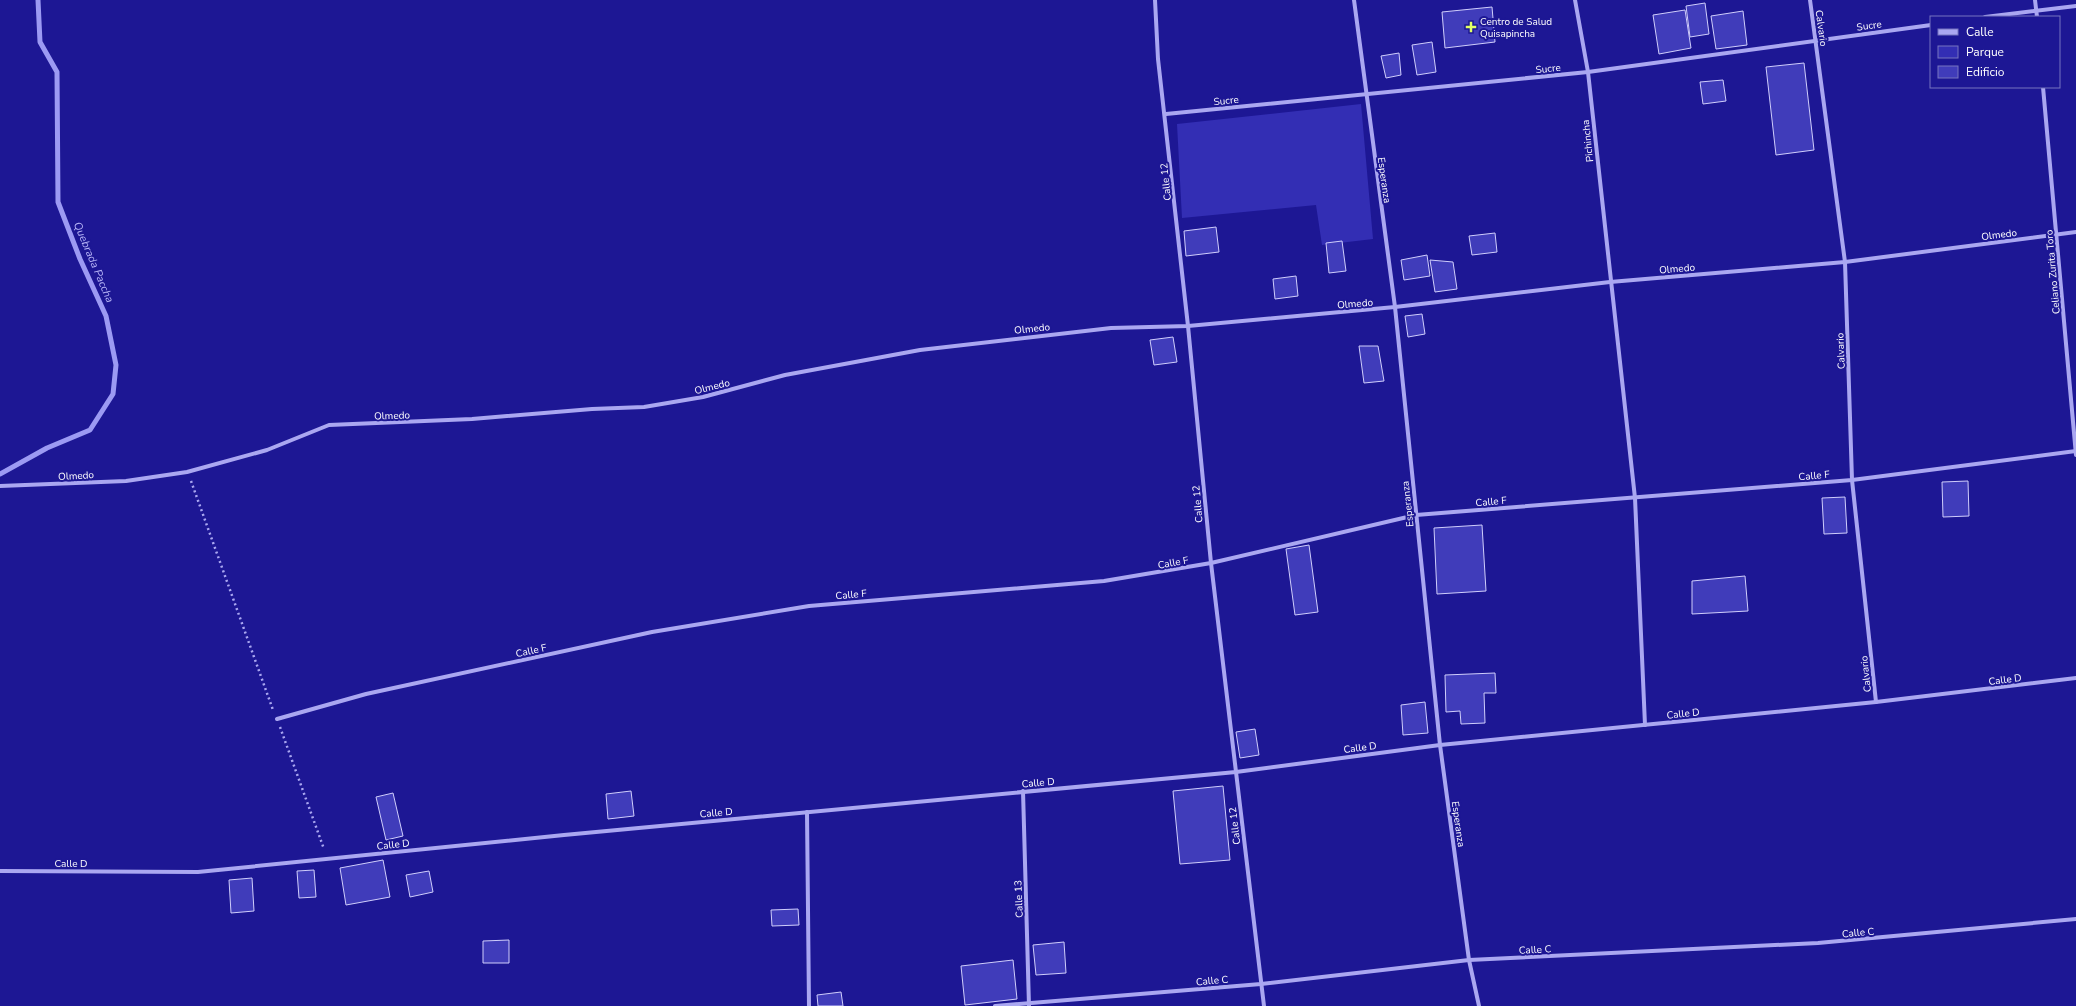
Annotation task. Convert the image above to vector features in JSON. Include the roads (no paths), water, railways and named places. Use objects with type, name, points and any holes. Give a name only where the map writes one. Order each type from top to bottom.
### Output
[{"type":"street","name":"Calle 12","points":[[1155,0],[1158,59],[1166,114],[1211,563],[1264,1006]]},
{"type":"street","name":"Esperanza","points":[[1354,0],[1365,94],[1395,307],[1440,745],[1469,960],[1479,1006]]},
{"type":"street","name":"Pichincha","points":[[1575,0],[1588,72],[1635,498],[1645,725]]},
{"type":"street","name":"Calvario","points":[[1810,0],[1845,262],[1852,480],[1876,702]]},
{"type":"street","points":[[2035,0],[2037,16]]},
{"type":"street","points":[[1992,16],[2076,6]]},
{"type":"street","name":"Sucre","points":[[1166,114],[1588,72],[1930,24]]},
{"type":"street","name":"Celiano Zurita Toro","points":[[2043,88],[2076,455]]},
{"type":"street","name":"Olmedo","points":[[0,486],[126,481],[188,472],[267,450],[329,425],[472,419],[592,409],[644,408],[703,397],[785,375],[920,350],[1111,328],[1188,326],[1395,307],[1610,282],[1845,262],[2076,232]]},
{"type":"street","name":"Calle F","points":[[277,720],[366,694],[652,632],[817,605],[1104,581],[1211,563],[1416,515],[1852,480],[2076,451]]},
{"type":"street","name":"Calle D","points":[[0,871],[198,872],[1023,791],[1236,772],[1440,745],[1876,702],[2076,678]]},
{"type":"street","name":"Calle 13","points":[[1023,791],[1029,1005]]},
{"type":"street","points":[[807,812],[809,1006]]},
{"type":"street","name":"Calle C","points":[[995,1006],[1029,1005],[1261,984],[1469,960],[1818,944],[2076,919]]},
{"type":"waterway","name":"Quebrada Paccha","points":[[0,474],[47,448],[90,430],[113,394],[116,365],[106,316],[80,259],[58,202],[57,72],[40,42],[38,0]]},
{"type":"place","name":"Centro de Salud Quisapincha","points":[[1471,27]]}]
